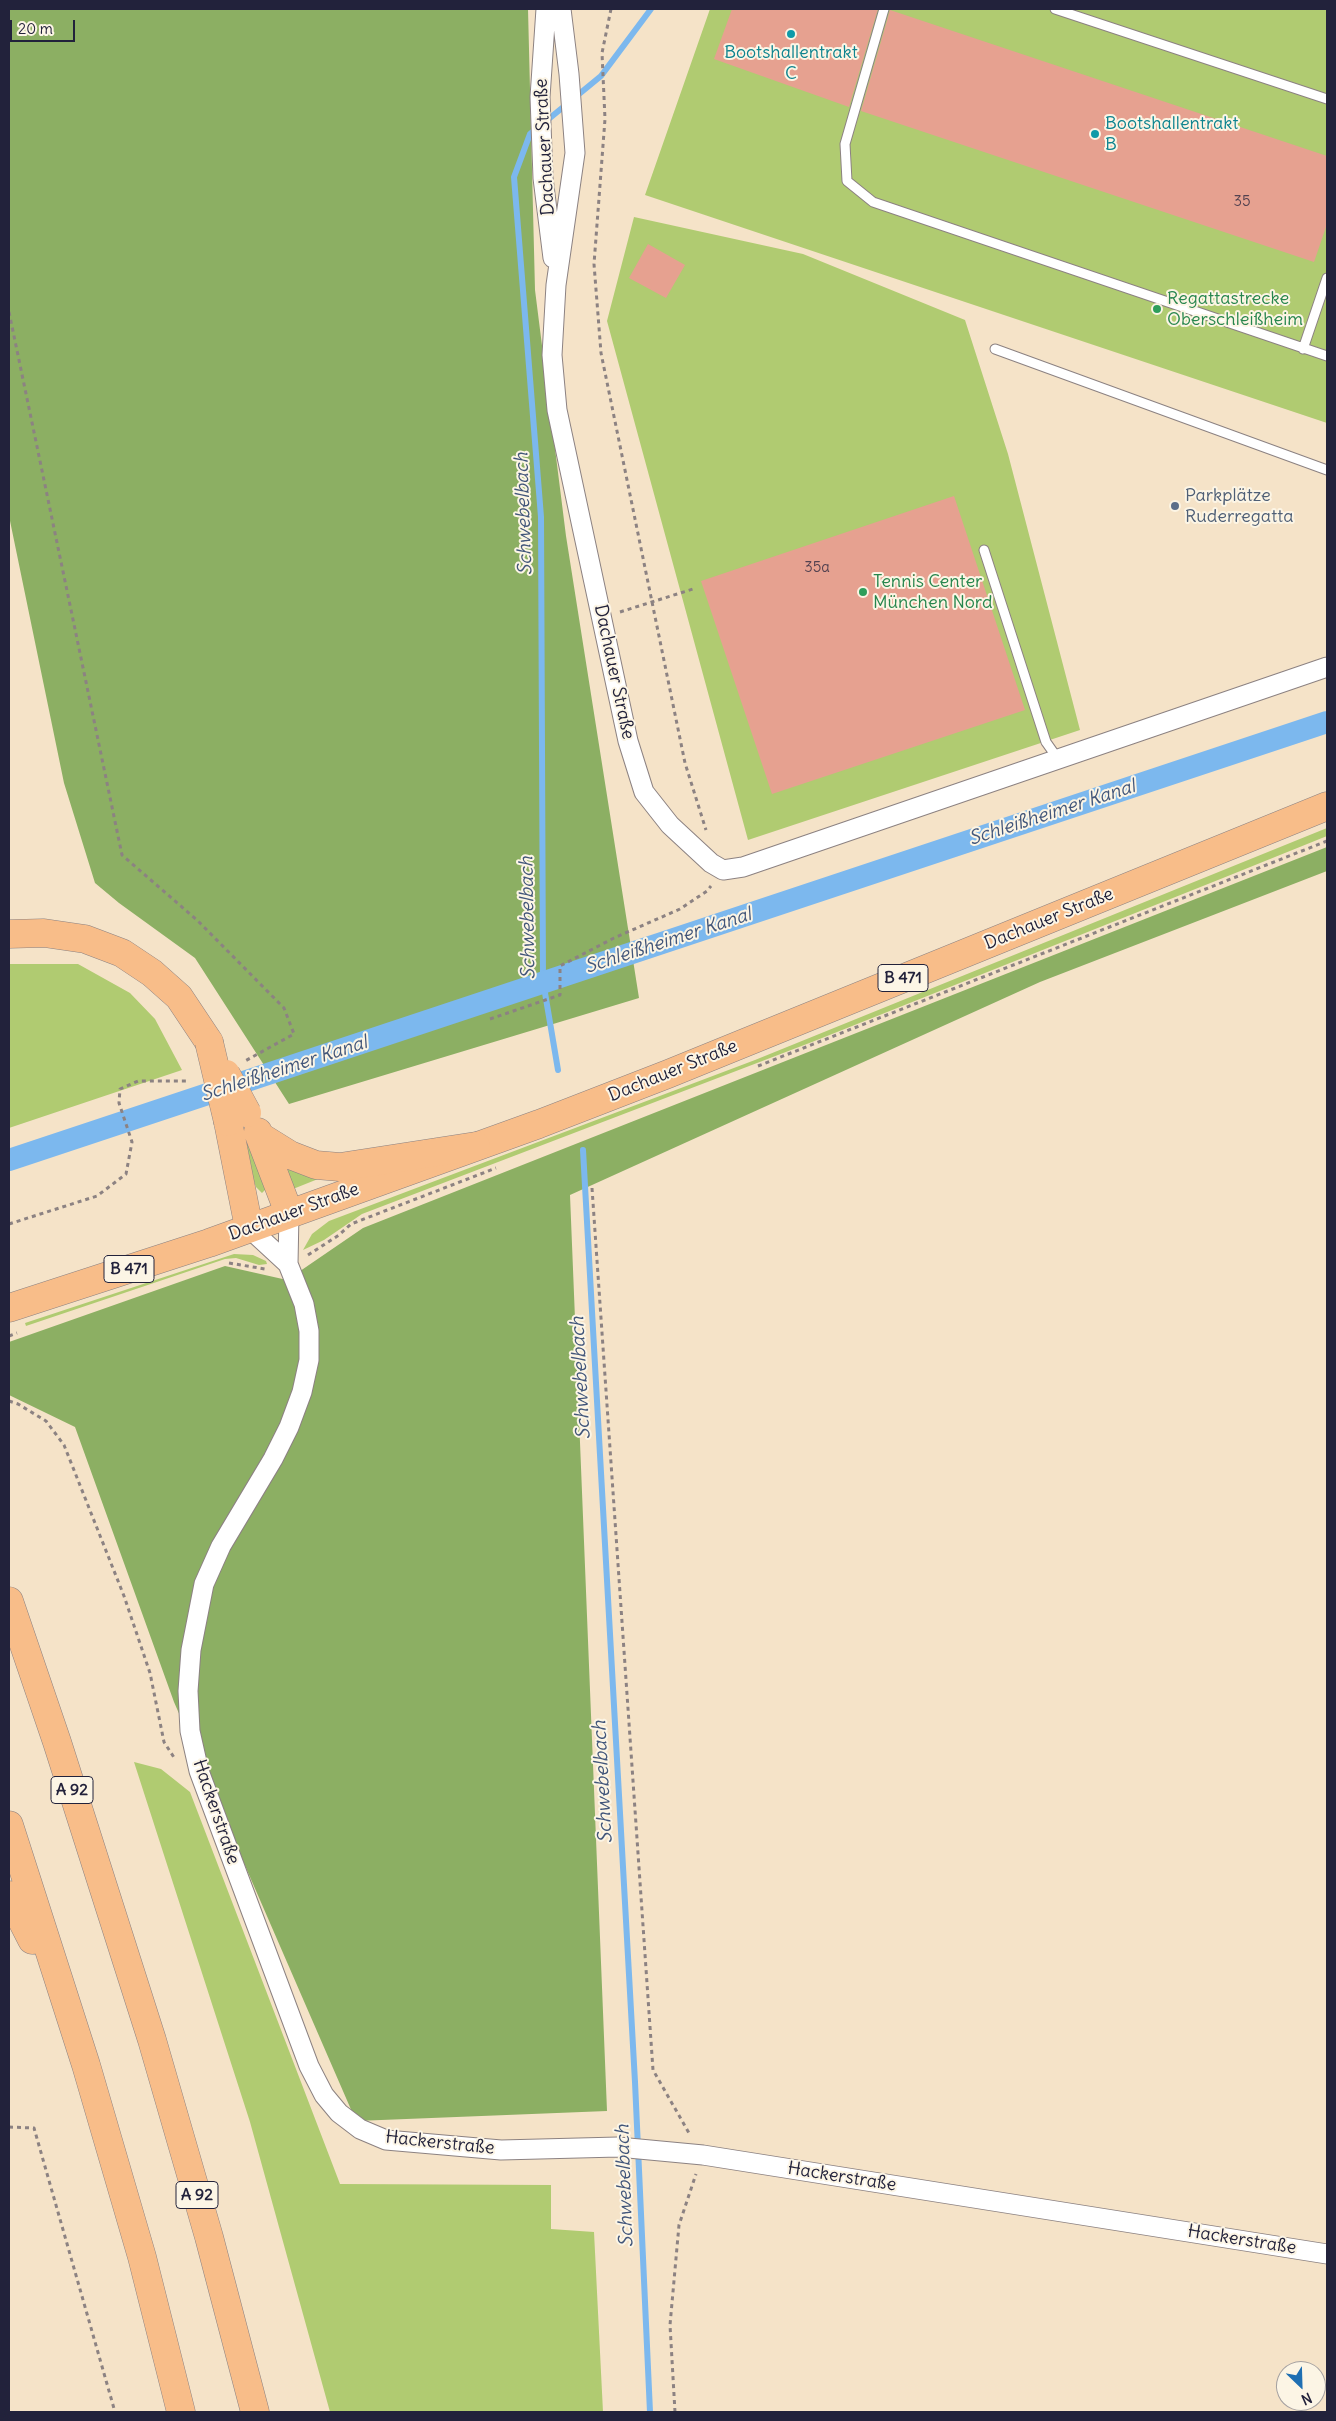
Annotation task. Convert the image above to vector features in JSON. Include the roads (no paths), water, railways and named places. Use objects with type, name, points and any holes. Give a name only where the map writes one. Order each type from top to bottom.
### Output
[{"type":"main road","name":"Dachauer Straße","points":[[9,1308],[249,1228],[476,1146],[677,1070],[1327,806]]},
{"type":"main road","points":[[10,935],[44,933],[85,939],[122,953],[152,973],[179,997],[208,1042],[238,1118],[249,1228]]},
{"type":"main road","points":[[238,1118],[261,1137],[290,1155],[316,1165],[340,1167],[476,1146]]},
{"type":"main road","points":[[261,1137],[289,1213]]},
{"type":"main road","name":"A 92","points":[[9,1601],[57,1742],[152,2040],[209,2238],[255,2412]]},
{"type":"main road","points":[[9,1825],[86,2065],[142,2257],[181,2412]]},
{"type":"main road","points":[[9,1895],[34,1946],[86,2065]]},
{"type":"street","name":"Dachauer Straße","points":[[546,9],[540,96],[543,178],[556,284]]},
{"type":"street","name":"Dachauer Straße","points":[[561,9],[569,74],[575,153],[556,284],[552,355],[557,410],[628,741],[644,792],[670,825],[717,866],[743,867],[1058,760]]},
{"type":"street","points":[[1058,760],[1327,667]]},
{"type":"street","name":"Hackerstraße","points":[[289,1213],[288,1264],[304,1304],[309,1331],[310,1360],[302,1392],[273,1459],[221,1546],[204,1584],[191,1650],[188,1691],[190,1731],[199,1771],[309,2066],[324,2095],[339,2113],[360,2129],[386,2140],[501,2150],[618,2147],[654,2149],[703,2155],[1327,2254]]},
{"type":"street","name":"Hackerstraße","points":[[249,1228],[288,1264]]},
{"type":"lane","points":[[884,9],[845,144],[847,180],[872,202],[1327,356]]},
{"type":"lane","points":[[1055,9],[1327,99]]},
{"type":"lane","points":[[1303,348],[1327,278]]},
{"type":"lane","points":[[995,349],[1327,470]]},
{"type":"lane","points":[[984,550],[1046,742],[1058,760]]},
{"type":"waterway","name":"Schwebelbach","points":[[545,122],[601,76],[651,9]]},
{"type":"waterway","name":"Schwebelbach","points":[[537,128],[530,134],[514,177],[541,517],[543,981],[558,1070]]},
{"type":"waterway","name":"Schleißheimer Kanal","points":[[9,1160],[1327,722]]},
{"type":"waterway","name":"Schwebelbach","points":[[583,1150],[635,2082],[650,2412]]},
{"type":"place","name":"Bootshallentrakt C","points":[[791,34]]},
{"type":"place","name":"Bootshallentrakt B","points":[[1095,134]]},
{"type":"place","name":"Regattastrecke Oberschleißheim","points":[[1157,309]]},
{"type":"place","name":"Parkplätze Ruderregatta","points":[[1175,506]]},
{"type":"place","name":"Tennis Center München Nord","points":[[863,592]]}]
